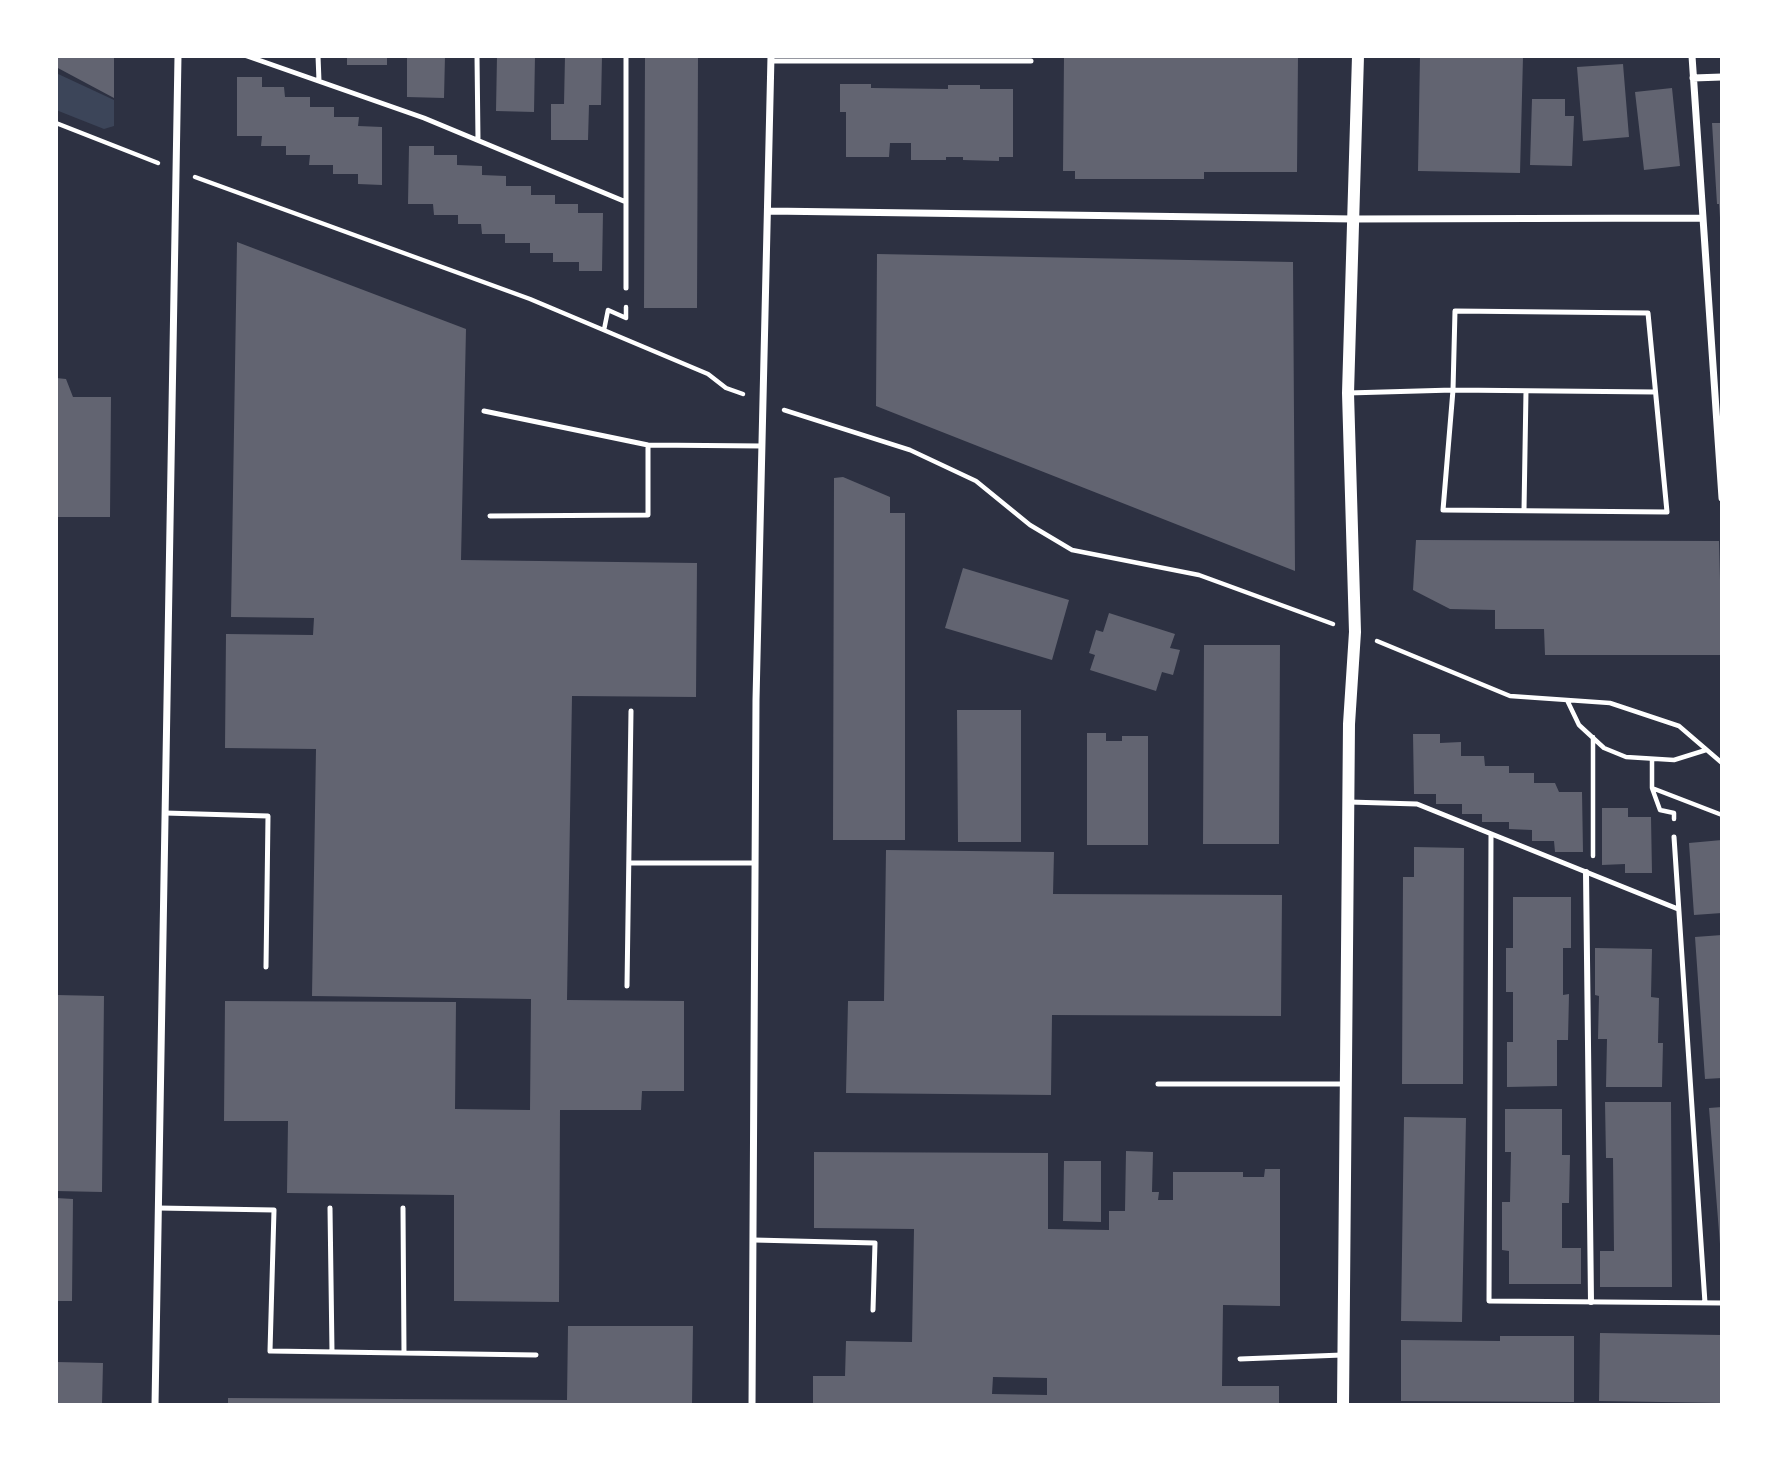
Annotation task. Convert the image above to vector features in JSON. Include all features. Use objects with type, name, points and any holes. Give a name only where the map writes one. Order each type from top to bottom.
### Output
[{"type":"street","points":[[155,1405],[178,56]]},
{"type":"street","points":[[1343,1405],[1349,724],[1355,632],[1348,393],[1358,56]]},
{"type":"street","points":[[1692,56],[1722,499]]},
{"type":"street","points":[[752,1405],[756,701],[771,58]]},
{"type":"street","points":[[1693,78],[1722,77]]},
{"type":"street","points":[[769,211],[1354,219],[1702,218]]},
{"type":"street","points":[[1586,872],[1591,1302]]},
{"type":"lane","points":[[247,56],[424,118],[626,201]]},
{"type":"lane","points":[[318,56],[319,81]]},
{"type":"lane","points":[[477,56],[478,140]]},
{"type":"lane","points":[[626,56],[626,289]]},
{"type":"lane","points":[[771,58],[1031,61]]},
{"type":"lane","points":[[1455,311],[1648,313],[1667,512],[1443,510],[1453,390],[1455,311]]},
{"type":"lane","points":[[1348,393],[1453,390],[1655,392]]},
{"type":"lane","points":[[1524,510],[1527,391]]},
{"type":"lane","points":[[484,411],[648,445],[762,446]]},
{"type":"lane","points":[[490,516],[648,515],[648,445]]},
{"type":"lane","points":[[627,986],[631,712]]},
{"type":"lane","points":[[1349,802],[1417,804],[1678,909]]},
{"type":"lane","points":[[165,813],[268,816],[266,967]]},
{"type":"lane","points":[[1491,834],[1489,1301],[1722,1303]]},
{"type":"lane","points":[[1674,837],[1705,1303]]},
{"type":"lane","points":[[630,863],[755,863]]},
{"type":"lane","points":[[1158,1084],[1346,1084]]},
{"type":"lane","points":[[158,1208],[274,1210],[270,1351],[536,1355]]},
{"type":"lane","points":[[330,1208],[332,1352]]},
{"type":"lane","points":[[403,1208],[404,1353]]},
{"type":"lane","points":[[754,1240],[875,1243],[873,1310]]},
{"type":"lane","points":[[1240,1359],[1343,1355]]},
{"type":"path","points":[[56,123],[530,299],[708,374],[726,388],[910,450],[976,481],[1030,525],[1072,550],[1199,575],[1355,632],[1510,696],[1610,703],[1679,726],[1722,763]]},
{"type":"path","points":[[604,330],[608,310],[626,318]]},
{"type":"path","points":[[1567,700],[1578,725],[1604,748],[1626,757],[1652,761],[1674,760],[1706,750]]},
{"type":"path","points":[[1586,872],[1593,863],[1592,737]]},
{"type":"path","points":[[1652,761],[1652,788],[1660,810],[1674,813],[1674,837]]},
{"type":"path","points":[[1652,788],[1722,815]]},
{"type":"shaded area","points":[[56,73],[114,100],[114,126],[104,129],[56,110]]},
{"type":"building","points":[[56,56],[114,56],[114,98],[56,67]]},
{"type":"building","points":[[347,56],[387,56],[387,65],[347,65]]},
{"type":"building","points":[[407,56],[445,56],[444,98],[407,97]]},
{"type":"building","points":[[497,56],[535,56],[534,112],[496,111]]},
{"type":"building","points":[[565,56],[602,56],[601,105],[589,105],[588,140],[551,140],[551,104],[564,104]]},
{"type":"building","points":[[645,56],[698,56],[697,308],[644,308]]},
{"type":"building","points":[[1064,56],[1298,56],[1297,172],[1204,172],[1204,179],[1075,179],[1075,171],[1063,171]]},
{"type":"building","points":[[1420,56],[1523,57],[1520,173],[1418,171]]},
{"type":"building","points":[[1623,64],[1629,137],[1583,141],[1577,67]]},
{"type":"building","points":[[237,77],[262,77],[262,87],[284,87],[285,97],[310,97],[310,107],[334,107],[334,117],[359,117],[358,126],[382,127],[382,185],[358,184],[358,174],[333,174],[333,165],[309,165],[310,155],[286,155],[286,146],[261,146],[262,136],[237,136]]},
{"type":"building","points":[[840,84],[871,84],[871,88],[948,89],[948,85],[980,85],[980,89],[1013,89],[1013,157],[999,157],[999,161],[963,160],[963,157],[911,160],[911,143],[890,143],[889,157],[846,157],[846,112],[840,112]]},
{"type":"building","points":[[1672,88],[1680,166],[1644,170],[1635,92]]},
{"type":"building","points":[[1532,99],[1565,99],[1565,116],[1574,116],[1572,166],[1530,165]]},
{"type":"building","points":[[1712,123],[1722,123],[1722,218],[1717,204]]},
{"type":"building","points":[[409,146],[434,146],[434,155],[457,155],[457,165],[482,166],[482,175],[506,176],[506,186],[531,186],[531,195],[555,195],[555,204],[578,204],[578,213],[603,213],[602,271],[579,271],[579,262],[553,262],[553,253],[530,253],[530,243],[505,243],[505,234],[482,234],[481,224],[458,224],[458,215],[434,215],[433,204],[408,204]]},
{"type":"building","points":[[237,242],[466,329],[461,560],[697,563],[696,697],[572,696],[567,1000],[684,1001],[684,1091],[642,1091],[641,1110],[560,1110],[559,1302],[454,1301],[454,1195],[287,1193],[288,1121],[224,1121],[225,1001],[456,1002],[455,1109],[530,1110],[531,999],[312,996],[316,749],[225,748],[226,634],[313,635],[314,618],[231,617]]},
{"type":"building","points":[[877,254],[1293,262],[1295,571],[876,406]]},
{"type":"building","points":[[56,378],[66,379],[73,397],[111,397],[110,517],[56,517]]},
{"type":"building","points":[[843,477],[890,497],[890,513],[905,513],[905,840],[833,840],[834,478]]},
{"type":"building","points":[[1416,540],[1719,541],[1722,655],[1545,655],[1544,629],[1495,629],[1495,610],[1450,609],[1413,590]]},
{"type":"building","points":[[963,568],[1069,600],[1052,660],[945,628]]},
{"type":"building","points":[[1109,613],[1175,634],[1170,648],[1180,650],[1173,675],[1162,672],[1156,691],[1090,670],[1095,655],[1089,653],[1096,630],[1103,632]]},
{"type":"building","points":[[1204,645],[1280,645],[1279,844],[1203,844]]},
{"type":"building","points":[[957,710],[1021,710],[1021,842],[958,842]]},
{"type":"building","points":[[1087,733],[1106,733],[1106,741],[1122,741],[1122,736],[1148,736],[1148,845],[1087,845]]},
{"type":"building","points":[[1413,734],[1440,734],[1440,743],[1461,742],[1461,756],[1484,756],[1485,766],[1509,766],[1509,773],[1534,773],[1534,783],[1555,783],[1559,792],[1582,792],[1583,852],[1555,852],[1554,841],[1532,841],[1532,830],[1509,829],[1509,822],[1482,822],[1482,814],[1462,814],[1462,804],[1436,804],[1436,794],[1414,794]]},
{"type":"building","points":[[1602,808],[1628,808],[1628,817],[1651,817],[1652,873],[1625,873],[1625,864],[1602,865]]},
{"type":"building","points":[[1722,840],[1722,913],[1694,915],[1689,843]]},
{"type":"building","points":[[1414,847],[1464,848],[1463,1084],[1402,1084],[1403,877],[1414,877]]},
{"type":"building","points":[[886,850],[1054,852],[1053,894],[1282,895],[1281,1016],[1052,1015],[1051,1095],[846,1093],[848,1001],[884,1001]]},
{"type":"building","points":[[1513,897],[1571,897],[1571,948],[1563,948],[1563,995],[1569,994],[1568,1040],[1557,1040],[1557,1086],[1507,1087],[1507,1042],[1513,1042],[1513,992],[1506,992],[1506,948],[1513,948]]},
{"type":"building","points":[[1722,935],[1722,1078],[1705,1079],[1695,937]]},
{"type":"building","points":[[1595,948],[1652,949],[1651,997],[1659,998],[1658,1043],[1663,1043],[1662,1087],[1606,1087],[1607,1039],[1598,1039],[1599,996],[1595,995]]},
{"type":"building","points":[[56,995],[104,996],[102,1192],[56,1191]]},
{"type":"building","points":[[1605,1102],[1671,1102],[1672,1287],[1600,1287],[1600,1251],[1614,1251],[1613,1158],[1606,1158]]},
{"type":"building","points":[[1722,1107],[1722,1244],[1720,1244],[1709,1108]]},
{"type":"building","points":[[1505,1109],[1562,1109],[1562,1155],[1570,1155],[1569,1203],[1562,1203],[1562,1248],[1581,1248],[1581,1284],[1509,1284],[1509,1251],[1502,1250],[1502,1202],[1510,1202],[1511,1152],[1505,1152]]},
{"type":"building","points":[[1404,1117],[1466,1118],[1462,1322],[1401,1321]]},
{"type":"building","points":[[1126,1151],[1153,1152],[1152,1192],[1159,1192],[1158,1200],[1173,1200],[1173,1172],[1243,1172],[1243,1177],[1264,1177],[1265,1169],[1280,1169],[1280,1306],[1223,1305],[1222,1386],[1279,1386],[1279,1405],[813,1405],[813,1376],[845,1376],[846,1341],[912,1342],[914,1229],[814,1228],[814,1152],[1048,1153],[1048,1229],[1109,1230],[1109,1211],[1125,1211]],"holes":[[[993,1377],[1047,1378],[1047,1395],[992,1394]]]},
{"type":"building","points":[[1064,1161],[1101,1161],[1101,1222],[1063,1221]]},
{"type":"building","points":[[56,1198],[73,1199],[72,1301],[56,1301]]},
{"type":"building","points":[[568,1326],[693,1326],[692,1405],[228,1405],[228,1398],[567,1400]]},
{"type":"building","points":[[1600,1333],[1722,1335],[1722,1403],[1599,1401]]},
{"type":"building","points":[[1500,1336],[1574,1336],[1574,1402],[1401,1401],[1401,1340],[1500,1341]]},
{"type":"building","points":[[56,1362],[103,1363],[102,1405],[56,1405]]}]
